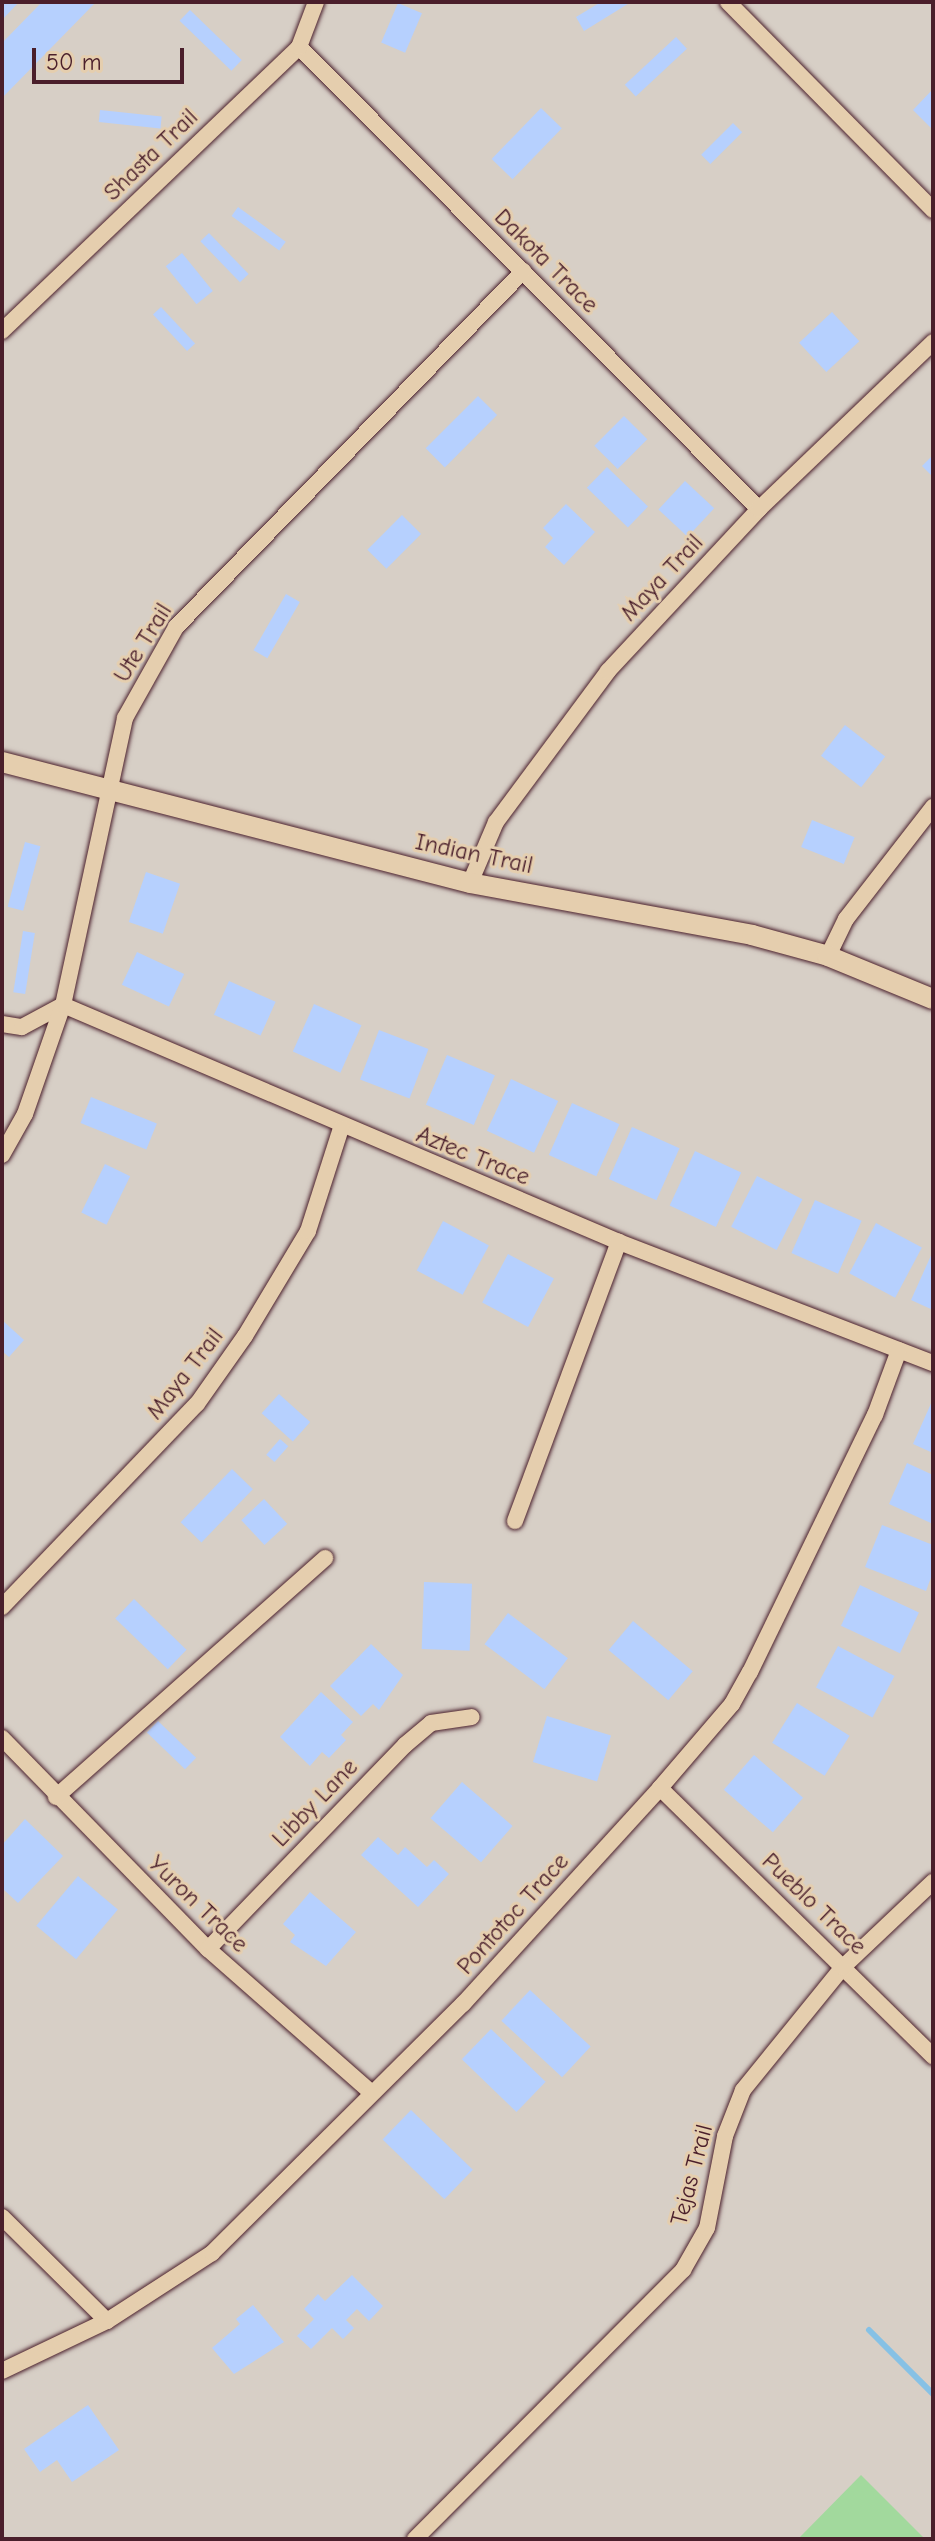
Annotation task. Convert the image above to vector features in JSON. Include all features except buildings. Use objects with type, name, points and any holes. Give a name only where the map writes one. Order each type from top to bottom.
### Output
[{"type":"street","name":"Shasta Trail","points":[[2,331],[299,47],[316,2]]},
{"type":"street","points":[[728,2],[933,210]]},
{"type":"street","name":"Dakota Trace","points":[[299,47],[759,509]]},
{"type":"street","name":"Ute Trail","points":[[2,1155],[25,1114],[63,1005],[125,718],[176,627],[523,271]]},
{"type":"street","name":"Maya Trail","points":[[470,883],[496,822],[539,758],[608,671],[759,509],[933,342]]},
{"type":"street","name":"Indian Trail","points":[[2,762],[107,792],[470,883],[689,920],[828,956],[933,999]]},
{"type":"street","points":[[828,956],[846,919],[933,807]]},
{"type":"street","points":[[2,1024],[22,1027],[63,1005]]},
{"type":"street","name":"Aztec Trace","points":[[63,1005],[341,1128],[619,1242],[933,1363]]},
{"type":"street","name":"Maya Trail","points":[[2,1607],[197,1404],[245,1336],[308,1231],[341,1128]]},
{"type":"street","points":[[515,1521],[619,1242]]},
{"type":"street","name":"Pontotoc Trace","points":[[2,2371],[107,2321],[212,2253],[463,2004],[660,1788],[732,1704],[750,1672],[875,1415],[899,1350]]},
{"type":"street","points":[[56,1797],[325,1558]]},
{"type":"street","name":"Libby Lane","points":[[208,1949],[405,1745],[431,1723],[472,1717]]},
{"type":"street","name":"Yuron Trace","points":[[2,1738],[56,1797],[208,1949],[372,2093]]},
{"type":"street","name":"Pueblo Trace","points":[[660,1788],[933,2056]]},
{"type":"street","name":"Tejas Trail","points":[[415,2539],[683,2270],[707,2228],[725,2136],[743,2090],[843,1967],[933,1882]]},
{"type":"street","points":[[2,2217],[107,2321]]},
{"type":"green space","points":[[861,2475],[925,2539],[798,2539]]},
{"type":"waterway","points":[[869,2330],[933,2394]]}]
